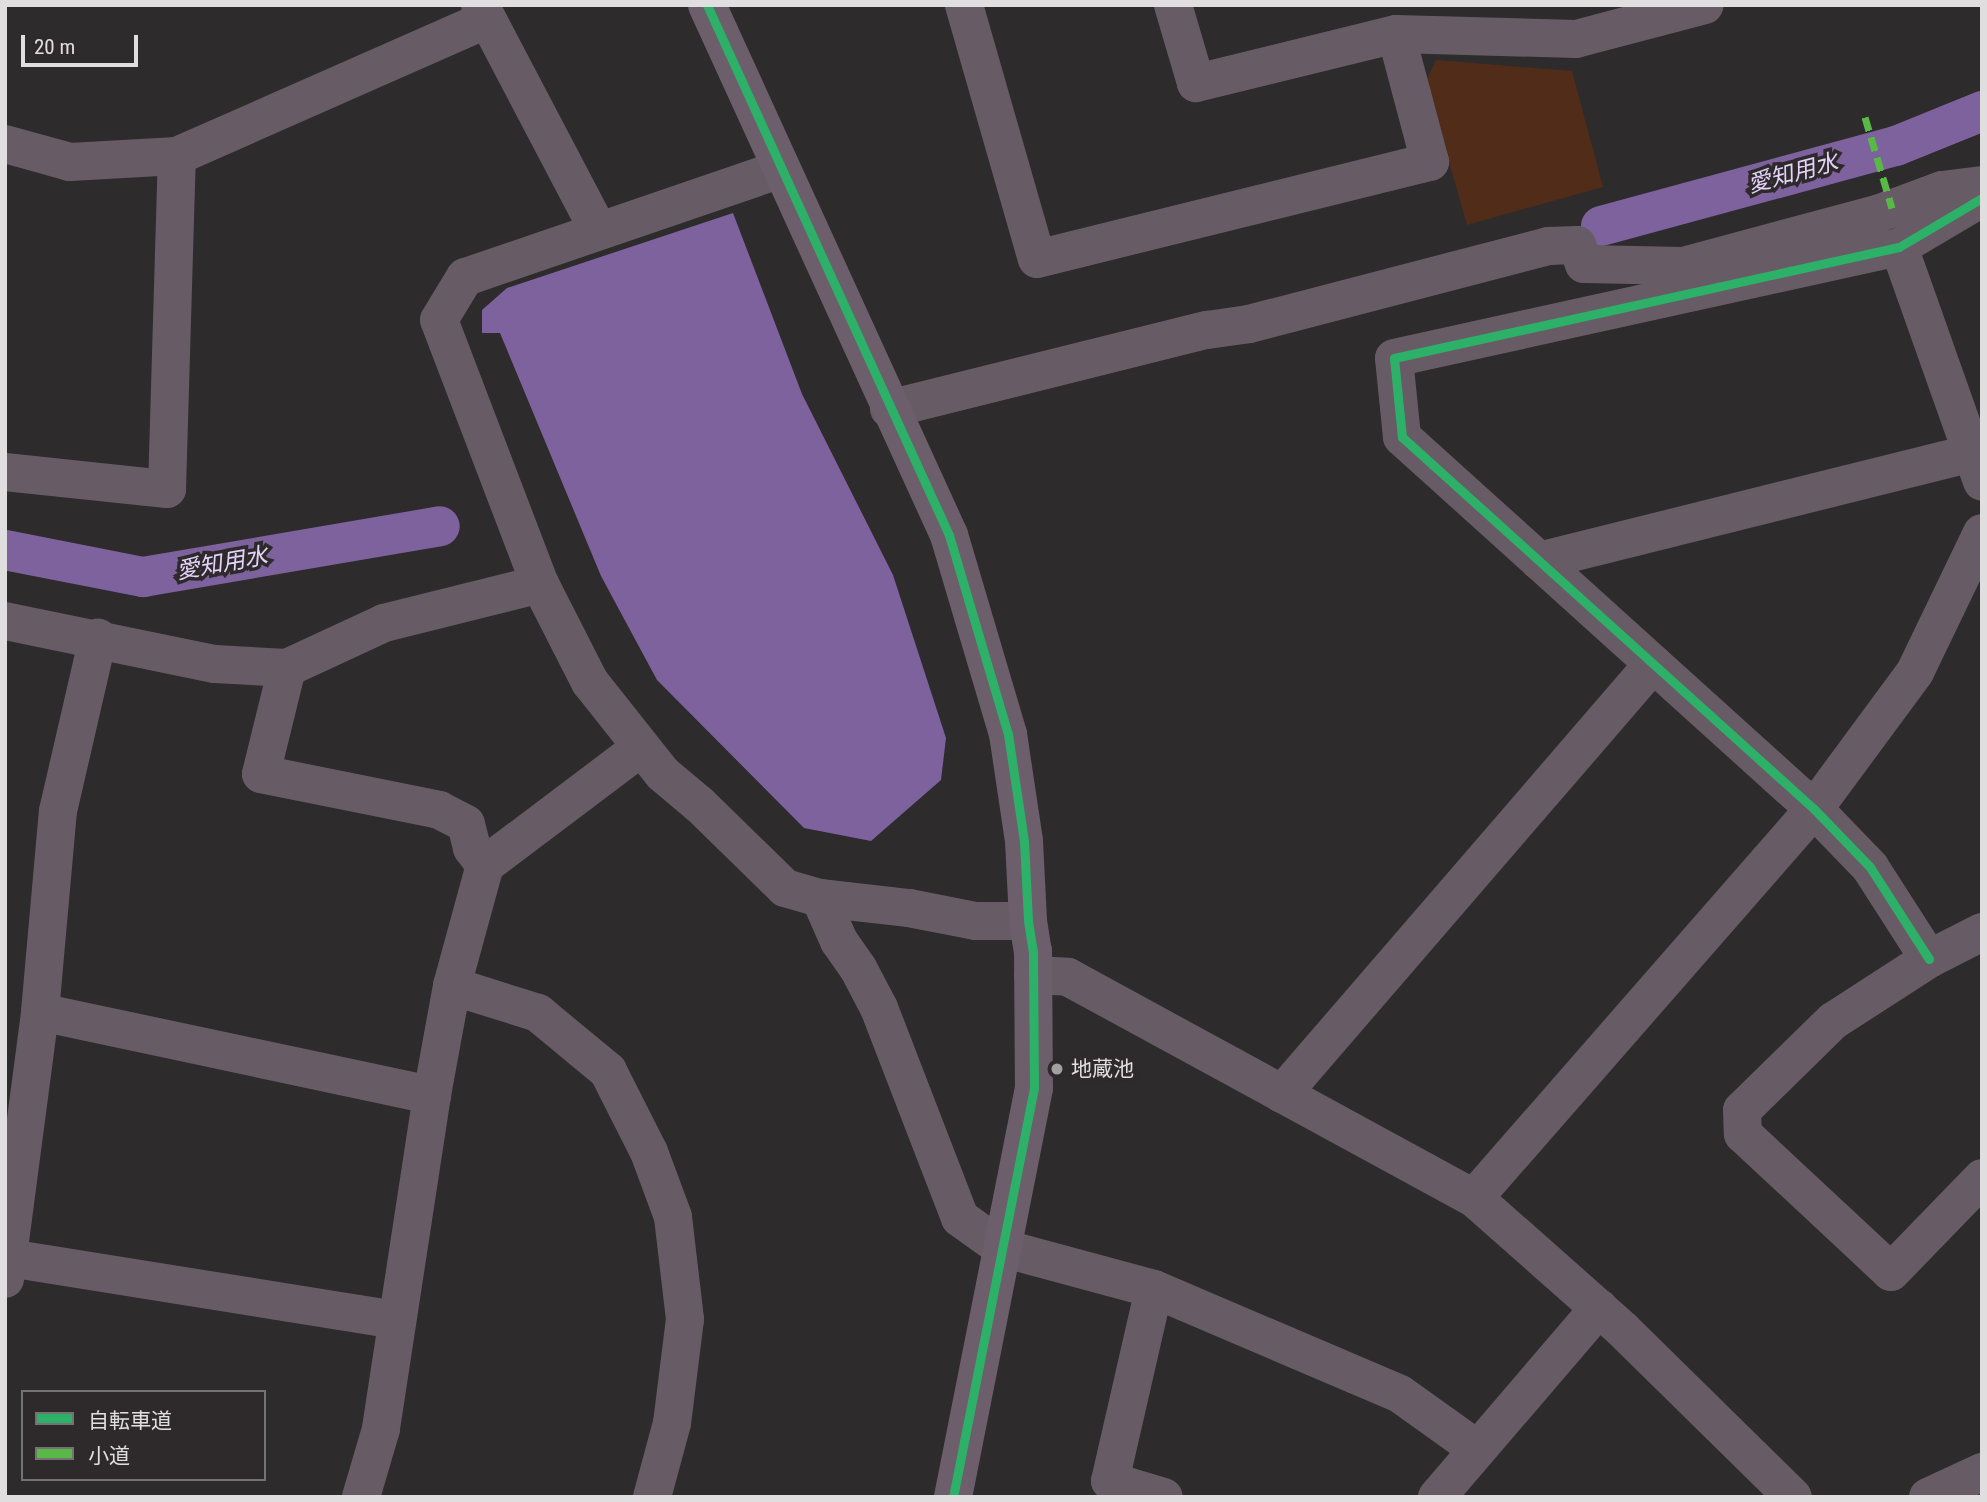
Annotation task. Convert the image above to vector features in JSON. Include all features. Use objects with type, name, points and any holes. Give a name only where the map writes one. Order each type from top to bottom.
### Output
[{"type":"street","points":[[707,5],[948,535],[1008,734],[1024,841],[1033,975],[1034,1088],[953,1497]]},
{"type":"street","points":[[964,5],[1037,259],[1430,162],[1396,34]]},
{"type":"street","points":[[1173,5],[1196,83],[1396,34],[1576,39],[1705,5]]},
{"type":"street","points":[[5,144],[70,162],[177,156],[483,12],[598,230]]},
{"type":"street","points":[[5,472],[167,489],[177,156]]},
{"type":"street","points":[[781,169],[466,277],[439,320],[540,584],[590,682],[663,774],[700,805],[785,888],[820,898],[909,908],[975,921],[1028,920]]},
{"type":"street","points":[[889,410],[1207,330],[1249,324],[1548,246],[1577,245],[1584,264],[1683,266],[1877,214],[1942,190],[1982,185]]},
{"type":"street","points":[[1928,958],[1870,867],[1814,809],[1402,437],[1394,358],[1899,247],[1982,198]]},
{"type":"street","points":[[1539,561],[1977,467],[1899,247]]},
{"type":"street","points":[[1474,1198],[1814,809],[1914,672],[1982,533]]},
{"type":"street","points":[[5,621],[215,664],[286,668],[384,623],[540,584]]},
{"type":"street","points":[[98,638],[58,811],[40,1012],[7,1268],[396,1320]]},
{"type":"street","points":[[1282,1094],[1653,664]]},
{"type":"street","points":[[286,668],[261,774],[439,810],[466,824],[472,848],[485,865]]},
{"type":"street","points":[[361,1497],[381,1429],[396,1320],[452,986],[485,865],[640,748]]},
{"type":"street","points":[[820,898],[839,942],[858,968],[879,1008],[960,1218],[1002,1248],[1154,1289],[1400,1394],[1477,1449]]},
{"type":"street","points":[[1982,932],[1928,958],[1833,1021],[1742,1110],[1742,1134],[1891,1272],[1982,1178]]},
{"type":"street","points":[[1033,975],[1068,977],[1474,1198],[1599,1308],[1793,1497]]},
{"type":"street","points":[[452,986],[538,1013],[608,1071],[649,1152],[673,1217],[685,1319],[671,1423],[652,1497]]},
{"type":"street","points":[[40,1012],[432,1096]]},
{"type":"street","points":[[1154,1289],[1110,1481],[1164,1497]]},
{"type":"street","points":[[1437,1497],[1599,1308]]},
{"type":"street","points":[[1928,1497],[1982,1472]]},
{"type":"shaded area","points":[[1436,60],[1572,71],[1603,187],[1467,225],[1426,81]]},
{"type":"shaded area","points":[[733,213],[802,394],[893,575],[946,738],[941,780],[871,841],[804,828],[657,680],[601,576],[500,333],[482,333],[482,310],[507,288]]},
{"type":"waterway","name":"愛知用水","points":[[1601,226],[1896,146],[1982,111]]},
{"type":"waterway","name":"愛知用水","points":[[5,550],[143,577],[440,526]]},
{"type":"marked path","points":[[1865,117],[1892,208]]},
{"type":"cycle path","points":[[707,5],[949,535],[1008,734],[1024,841],[1028,921],[1033,951],[1034,1088],[953,1497]]},
{"type":"cycle path","points":[[1929,959],[1870,867],[1814,809],[1402,437],[1394,358],[1899,247],[1982,198]]},
{"type":"place","name":"地蔵池","points":[[1057,1069]]}]
